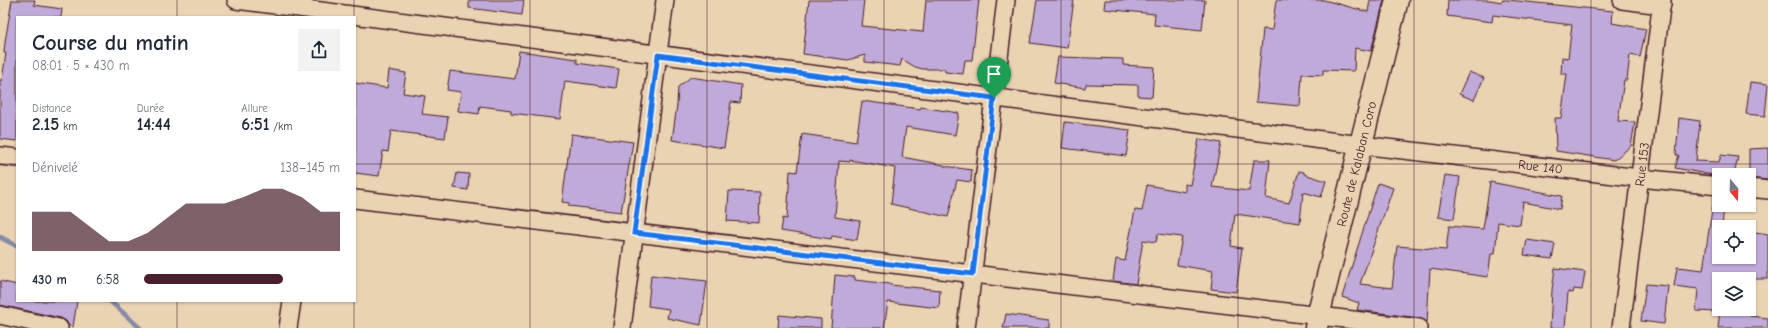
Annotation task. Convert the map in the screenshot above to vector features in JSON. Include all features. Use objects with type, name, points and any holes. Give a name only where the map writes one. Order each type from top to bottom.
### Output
[{"type":"main road","name":"Route de Kalaban Coro","points":[[1317,322],[1397,0]]},
{"type":"street","name":"Rue 140","points":[[236,0],[328,10],[658,55],[1361,145],[1712,185]]},
{"type":"street","points":[[622,328],[665,0]]},
{"type":"street","points":[[966,328],[1006,0]]},
{"type":"street","points":[[1622,0],[1662,2]]},
{"type":"street","name":"Rue 153","points":[[1621,328],[1662,2]]},
{"type":"street","points":[[0,156],[16,158]]},
{"type":"street","points":[[1756,189],[1768,190]]},
{"type":"street","points":[[356,199],[973,274],[1317,322],[1419,328]]},
{"type":"street","points":[[288,328],[292,302]]},
{"type":"street","points":[[0,315],[59,328]]},
{"type":"building","points":[[12,0],[35,0],[34,5],[62,9],[61,16],[16,16],[16,141],[0,139],[0,80],[2,80],[6,53],[4,53]]},
{"type":"building","points":[[469,0],[524,0],[522,15],[469,8]]},
{"type":"building","points":[[809,0],[864,0],[861,26],[923,32],[926,0],[979,0],[972,60],[965,60],[963,74],[945,72],[945,69],[923,69],[915,67],[902,59],[900,66],[865,62],[865,55],[848,60],[803,54]]},
{"type":"building","points":[[1037,0],[1074,0],[1067,48],[1030,43]]},
{"type":"building","points":[[1105,0],[1205,0],[1202,30],[1154,25],[1155,14],[1104,9]]},
{"type":"building","points":[[1276,0],[1324,0],[1368,12],[1370,0],[1384,0],[1371,51],[1355,48],[1354,71],[1323,70],[1323,75],[1302,74],[1300,106],[1256,102],[1263,29],[1272,30]]},
{"type":"building","points":[[1448,0],[1490,0],[1502,2],[1502,0],[1508,0],[1613,11],[1612,23],[1646,29],[1640,57],[1630,55],[1627,80],[1624,80],[1618,121],[1635,122],[1631,146],[1614,160],[1556,151],[1555,118],[1561,118],[1567,74],[1561,74],[1562,57],[1568,58],[1572,25],[1493,15],[1492,22],[1447,16]]},
{"type":"building","points":[[519,51],[577,59],[577,63],[619,69],[616,88],[565,81],[560,119],[511,113],[511,110],[480,106],[479,114],[458,111],[461,92],[447,90],[450,71],[515,79]]},
{"type":"building","points":[[1058,57],[1123,59],[1123,65],[1154,67],[1152,97],[1138,96],[1138,85],[1086,84],[1085,88],[1054,83]]},
{"type":"building","points":[[389,70],[406,73],[403,93],[425,96],[422,114],[448,117],[445,138],[391,131],[388,152],[383,151],[379,176],[356,173],[356,83],[387,88]]},
{"type":"building","points":[[1469,72],[1484,78],[1474,100],[1459,94]]},
{"type":"building","points":[[691,77],[741,85],[740,103],[731,102],[724,148],[672,140],[678,87]]},
{"type":"building","points":[[1750,82],[1768,84],[1765,116],[1746,114]]},
{"type":"building","points":[[862,101],[920,109],[921,107],[959,113],[955,135],[906,127],[902,157],[972,170],[971,182],[957,180],[948,217],[891,204],[895,168],[850,160],[850,162],[839,161],[835,217],[860,221],[857,240],[832,236],[831,239],[781,231],[783,218],[787,219],[790,171],[797,172],[802,134],[856,142]]},
{"type":"building","points":[[1679,118],[1700,121],[1696,161],[1719,162],[1721,155],[1738,157],[1736,168],[1712,168],[1712,175],[1675,168],[1679,155],[1676,155]]},
{"type":"building","points":[[1065,122],[1130,130],[1126,156],[1062,148]]},
{"type":"building","points":[[571,134],[633,142],[621,212],[569,206],[569,203],[562,202]]},
{"type":"building","points":[[1199,139],[1221,143],[1212,187],[1249,191],[1254,160],[1270,160],[1266,198],[1289,203],[1299,171],[1326,181],[1321,197],[1303,192],[1300,223],[1235,214],[1231,246],[1242,248],[1236,292],[1211,289],[1213,271],[1177,265],[1182,237],[1158,234],[1156,242],[1143,240],[1136,284],[1113,281],[1116,259],[1125,261],[1135,210],[1142,211],[1147,185],[1185,192],[1185,184],[1190,185]]},
{"type":"building","points":[[1768,148],[1768,180],[1756,179],[1756,168],[1749,168],[1749,149]]},
{"type":"building","points":[[457,173],[469,174],[468,190],[454,188]]},
{"type":"building","points":[[1445,175],[1460,177],[1454,219],[1438,217]]},
{"type":"building","points":[[1490,182],[1562,196],[1560,209],[1523,202],[1520,225],[1498,222],[1495,254],[1491,254],[1488,277],[1430,269],[1427,322],[1420,318],[1357,310],[1359,303],[1342,297],[1378,183],[1393,188],[1360,284],[1392,288],[1397,246],[1446,250],[1449,226],[1483,229]]},
{"type":"building","points":[[729,191],[760,192],[759,223],[727,221]]},
{"type":"building","points":[[1712,209],[1712,212],[1723,212],[1723,220],[1712,220],[1712,264],[1756,264],[1756,232],[1768,234],[1768,279],[1756,279],[1756,272],[1712,272],[1712,312],[1696,311],[1698,289],[1674,286],[1677,267],[1703,270]]},
{"type":"building","points":[[1527,240],[1555,244],[1552,259],[1524,255]]},
{"type":"building","points":[[1555,268],[1585,272],[1582,290],[1574,289],[1573,293],[1568,292],[1565,328],[1550,328]]},
{"type":"building","points":[[651,275],[707,281],[701,325],[667,318],[669,309],[648,306]]},
{"type":"building","points":[[835,275],[855,277],[855,280],[890,285],[940,290],[939,308],[888,302],[884,328],[831,328]]},
{"type":"building","points":[[0,281],[16,285],[16,302],[77,302],[73,327],[69,326],[66,321],[61,318],[0,305]]},
{"type":"building","points":[[1646,284],[1668,286],[1664,324],[1641,321]]},
{"type":"building","points":[[1006,314],[1049,320],[1049,328],[1003,328]]},
{"type":"building","points":[[779,315],[821,319],[821,328],[778,328]]},
{"type":"building","points":[[1719,316],[1750,316],[1768,318],[1768,328],[1718,328]]},
{"type":"waterway","points":[[0,237],[16,245]]},
{"type":"waterway","points":[[111,302],[140,328]]},
{"type":"route","points":[[658,55],[994,98],[973,274],[634,233],[658,55]]}]
